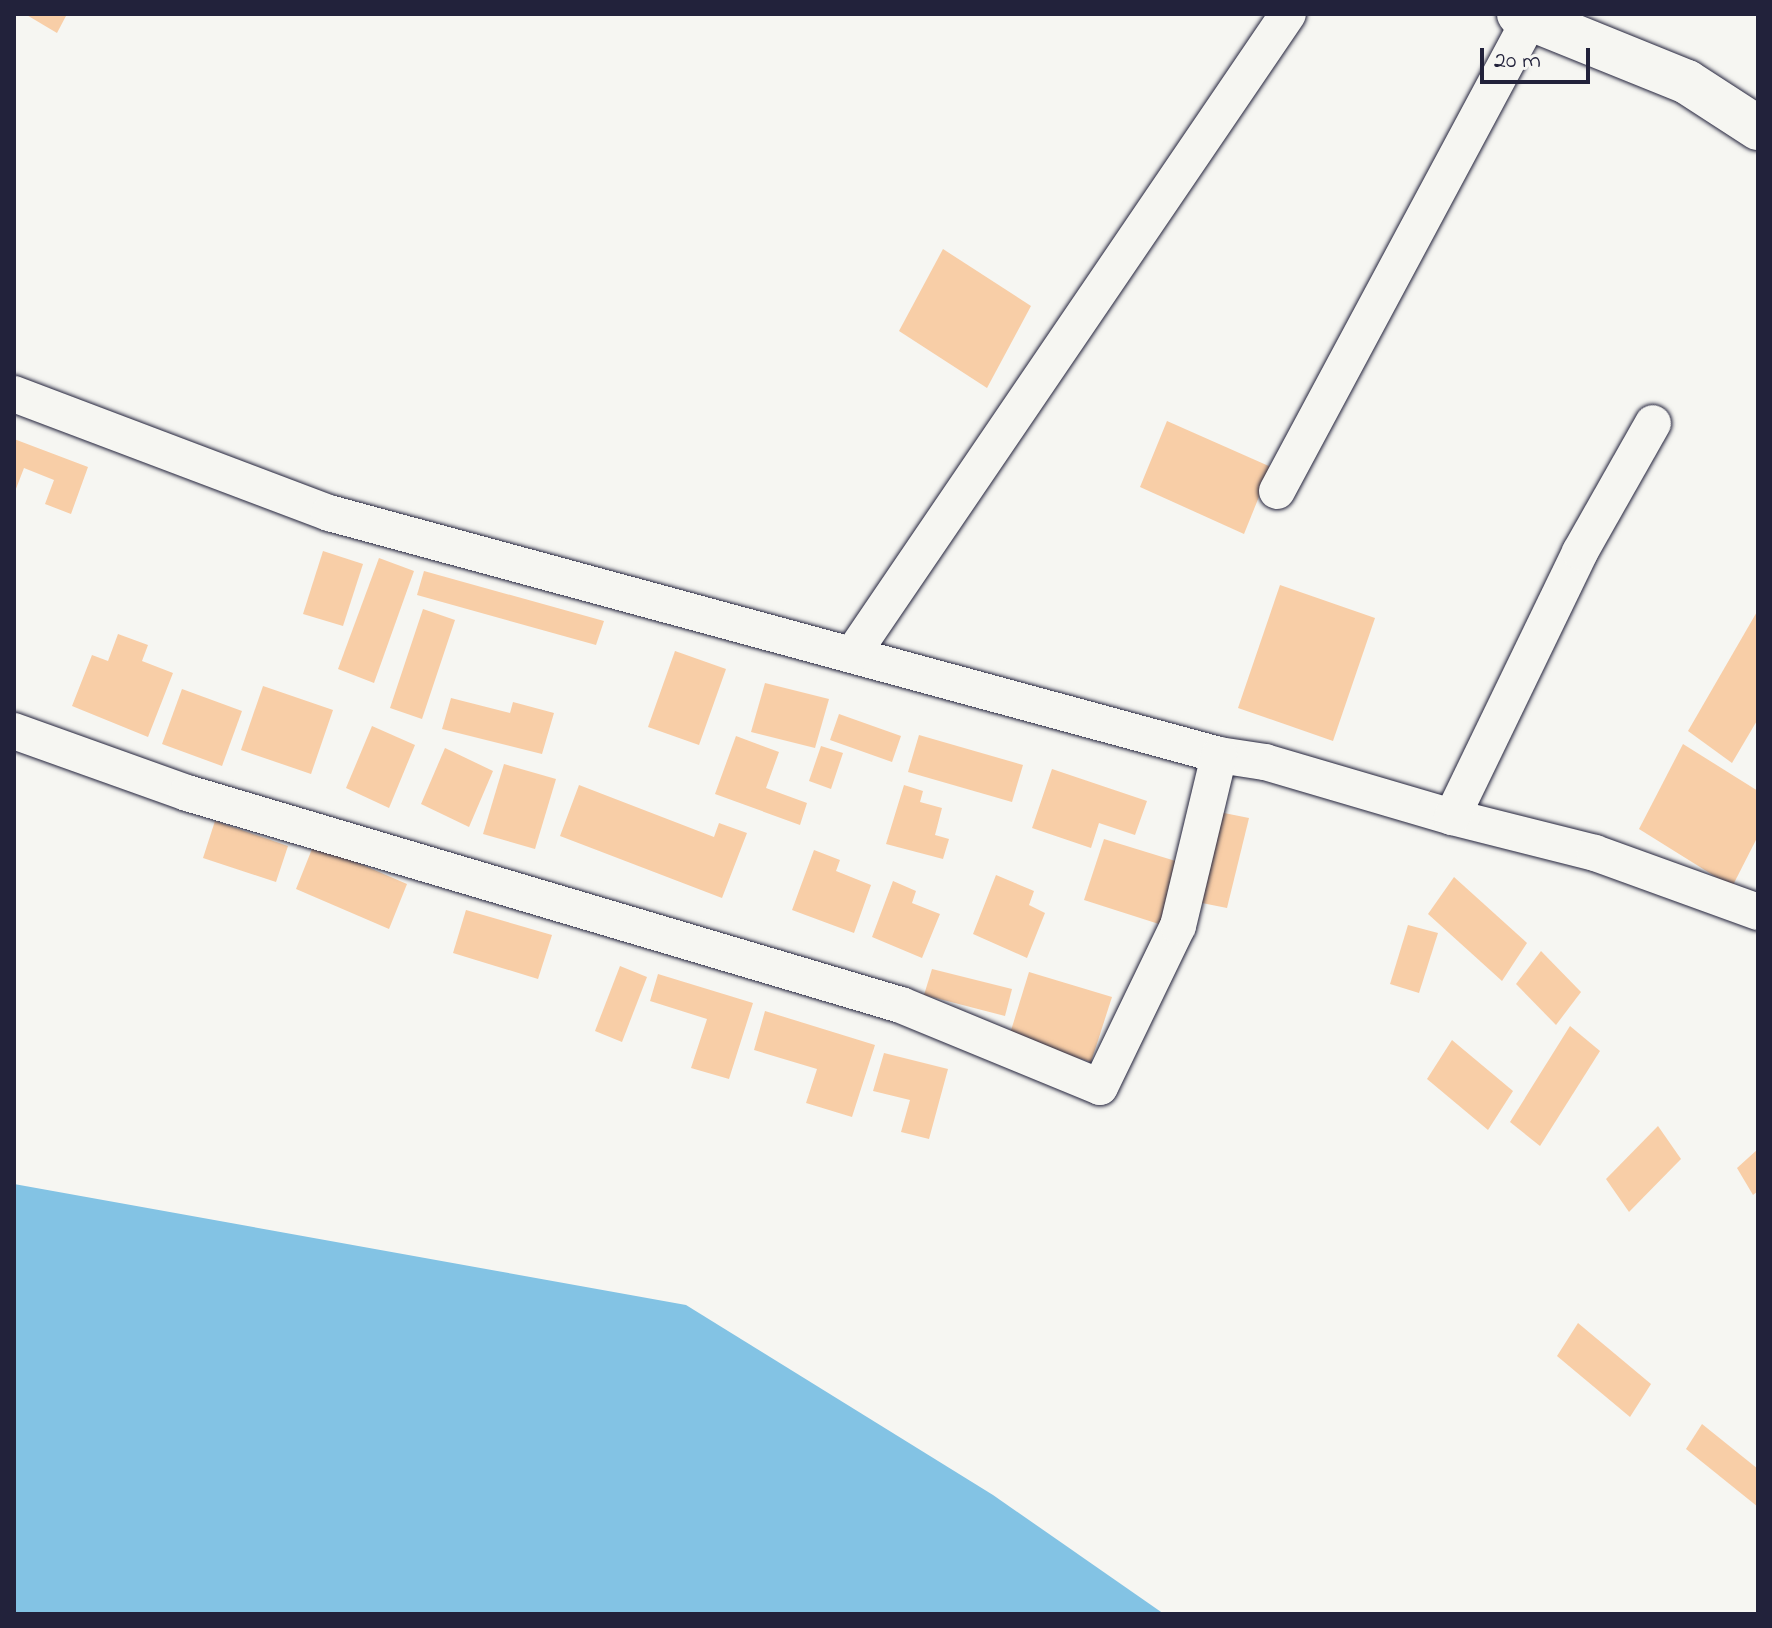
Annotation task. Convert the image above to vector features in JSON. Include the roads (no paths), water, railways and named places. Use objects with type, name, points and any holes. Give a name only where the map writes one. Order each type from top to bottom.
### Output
[{"type":"main road","points":[[1524,16],[1687,82],[1758,128]]},
{"type":"street","points":[[852,655],[1288,14]]},
{"type":"street","points":[[1277,491],[1524,16]]},
{"type":"street","points":[[14,394],[329,513],[1219,755],[1265,762],[1452,817],[1595,853],[1758,912]]},
{"type":"street","points":[[1452,817],[1580,552],[1653,423]]},
{"type":"street","points":[[14,731],[187,793],[901,1005],[1100,1087],[1178,926],[1219,755]]},
{"type":"water","points":[[14,1184],[686,1305],[993,1495],[1164,1614],[14,1614]]}]
